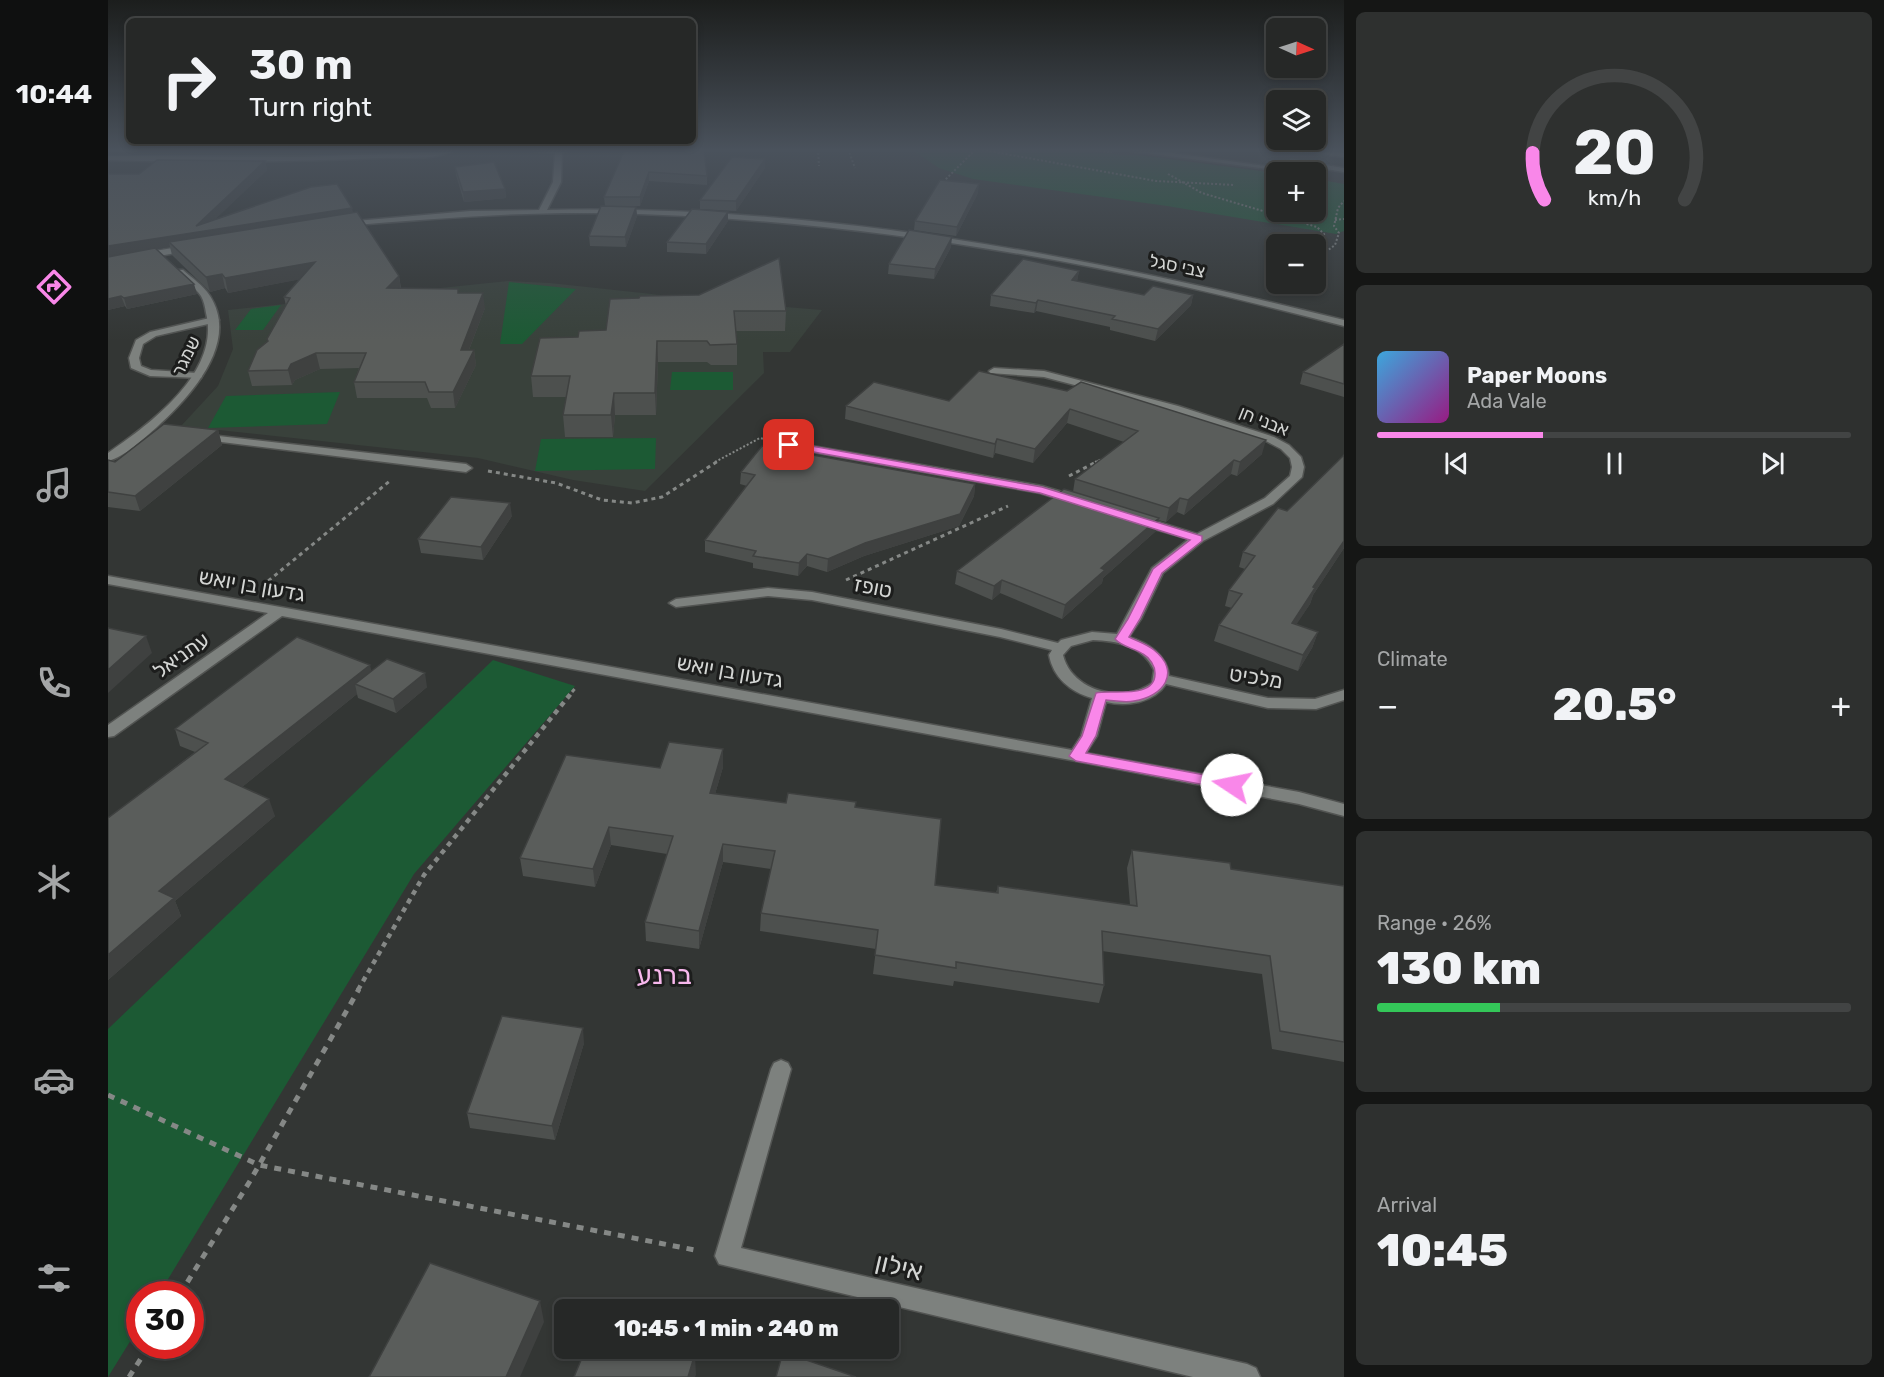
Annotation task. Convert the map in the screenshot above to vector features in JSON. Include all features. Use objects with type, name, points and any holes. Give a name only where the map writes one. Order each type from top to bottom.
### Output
[{"type":"street","name":"צבי סגל","points":[[332,226],[424,215],[465,213]]},
{"type":"street","name":"צבי סגל","points":[[642,213],[726,216],[936,239],[1029,253],[1261,300],[1344,322]]},
{"type":"street","points":[[108,261],[194,247]]},
{"type":"street","name":"שמגר","points":[[108,458],[153,432],[197,376],[213,342],[214,320],[208,298],[160,252]]},
{"type":"street","points":[[197,376],[150,373],[136,368],[134,358],[139,342],[153,334],[214,320]]},
{"type":"street","name":"אבני חן","points":[[994,371],[1044,374],[1174,408],[1270,439],[1285,447],[1295,457],[1298,467],[1296,477],[1269,501],[1198,538],[1157,572],[1134,619],[1121,639]]},
{"type":"street","points":[[194,436],[466,468]]},
{"type":"street","points":[[789,445],[1042,490],[1086,504]]},
{"type":"street","points":[[1131,518],[1198,538]]},
{"type":"street","name":"גדעון בן יואש","points":[[108,580],[1076,756],[1299,798],[1344,810]]},
{"type":"street","name":"טופז","points":[[676,603],[768,592],[812,596],[1001,633],[1060,648]]},
{"type":"street","name":"עתניאל","points":[[108,732],[279,612]]},
{"type":"street","points":[[1107,636],[1121,639],[1149,652],[1157,660],[1162,670],[1162,679],[1156,687],[1133,698],[1100,696],[1078,687],[1062,675],[1056,656],[1060,648],[1079,637],[1107,636]]},
{"type":"street","name":"מלכיט","points":[[1162,679],[1268,703],[1316,704],[1344,695]]},
{"type":"street","points":[[1076,756],[1089,736],[1100,696]]},
{"type":"street","points":[[727,1256],[781,1069]]},
{"type":"street","name":"אילון","points":[[727,1256],[1247,1377]]},
{"type":"path","points":[[1273,213],[1317,227],[1324,234]]},
{"type":"path","points":[[1326,251],[1335,244],[1339,233],[1334,226],[1337,213]]},
{"type":"path","points":[[1335,220],[1344,219]]},
{"type":"path","points":[[466,468],[556,483],[602,500],[632,503],[662,497],[707,467],[760,438],[789,445]]},
{"type":"path","points":[[262,586],[414,461]]},
{"type":"path","points":[[188,1281],[259,1165],[424,875],[584,677]]},
{"type":"path","points":[[108,1095],[259,1165],[727,1256]]},
{"type":"path","points":[[129,1377],[140,1359]]},
{"type":"shaded area","points":[[508,281],[550,283],[661,295],[704,295],[740,303],[822,310],[790,352],[763,352],[764,373],[645,491],[573,480],[478,458],[181,426],[218,386],[233,349],[228,310]]},
{"type":"green space","points":[[1211,213],[1266,213],[1266,222],[1326,222],[1326,213],[1344,213],[1344,231],[1336,234]]},
{"type":"green space","points":[[509,282],[576,289],[522,344],[500,344]]},
{"type":"green space","points":[[281,305],[263,330],[235,330],[251,309]]},
{"type":"green space","points":[[672,372],[733,372],[733,390],[670,390]]},
{"type":"green space","points":[[340,392],[327,424],[208,428],[226,396]]},
{"type":"green space","points":[[656,438],[655,469],[535,471],[541,439]]},
{"type":"green space","points":[[493,660],[575,686],[414,874],[167,1281],[126,1281],[126,1348],[108,1377],[108,1029]]},
{"type":"building","points":[[108,213],[210,213],[196,226],[234,213],[318,213],[108,246]]},
{"type":"building","points":[[358,213],[399,276],[387,288],[458,289],[458,293],[483,293],[461,350],[474,350],[453,392],[429,392],[425,382],[354,382],[366,353],[316,353],[291,364],[288,370],[248,371],[257,350],[268,341],[267,339],[290,298],[284,297],[315,262],[225,278],[222,274],[206,277],[169,242]]},
{"type":"building","points":[[598,213],[634,213],[625,237],[589,236]]},
{"type":"building","points":[[689,213],[727,213],[706,244],[667,242]]},
{"type":"building","points":[[920,213],[964,213],[957,227],[915,221]]},
{"type":"building","points":[[909,230],[952,237],[935,269],[889,264]]},
{"type":"building","points":[[155,248],[194,284],[108,299],[108,257]]},
{"type":"building","points":[[779,258],[786,311],[734,311],[737,344],[710,345],[707,341],[657,341],[655,393],[614,393],[611,415],[563,415],[570,376],[531,376],[540,338],[578,337],[579,331],[606,330],[610,299],[699,295]]},
{"type":"building","points":[[1023,259],[1079,271],[1072,280],[1144,295],[1153,286],[1193,295],[1158,329],[1112,319],[1115,316],[1038,300],[1036,303],[991,295]]},
{"type":"building","points":[[1344,344],[1344,384],[1303,372]]},
{"type":"building","points":[[979,371],[1067,391],[1081,382],[1266,440],[1240,462],[1234,460],[1188,500],[1180,498],[1169,508],[1075,479],[1138,431],[1070,409],[1035,449],[997,439],[995,444],[846,406],[874,382],[949,401]]},
{"type":"building","points":[[164,424],[218,430],[135,496],[108,492],[108,460],[115,462]]},
{"type":"building","points":[[762,446],[975,484],[960,514],[865,543],[828,559],[807,554],[799,563],[753,556],[756,551],[705,540],[755,475],[741,472]]},
{"type":"building","points":[[1344,455],[1344,541],[1292,623],[1318,632],[1303,655],[1219,625],[1242,594],[1229,590],[1255,556],[1243,552],[1278,508],[1287,511]]},
{"type":"building","points":[[1064,489],[1159,518],[1101,568],[1105,570],[1065,605],[1002,580],[994,586],[957,571]]},
{"type":"building","points":[[451,497],[510,503],[481,547],[418,539]]},
{"type":"building","points":[[108,628],[146,636],[108,670]]},
{"type":"building","points":[[297,637],[370,665],[225,779],[269,799],[159,891],[174,898],[108,955],[108,818],[208,743],[175,729]]},
{"type":"building","points":[[387,659],[425,673],[393,699],[355,684]]},
{"type":"building","points":[[669,742],[723,749],[710,793],[786,803],[788,793],[856,802],[855,807],[941,819],[935,885],[998,893],[998,886],[1137,906],[1132,850],[1230,863],[1231,869],[1344,886],[1344,1042],[1280,1031],[1270,956],[1102,931],[1104,985],[956,962],[956,968],[875,955],[878,930],[761,913],[775,851],[723,844],[699,931],[645,922],[673,836],[609,827],[593,869],[520,858],[566,755],[660,768]]},
{"type":"building","points":[[502,1016],[583,1028],[552,1126],[467,1113]]},
{"type":"building","points":[[430,1263],[540,1301],[506,1377],[369,1377]]},
{"type":"building","points":[[581,1359],[693,1359],[688,1377],[574,1377]]},
{"type":"building","points":[[781,1359],[803,1359],[856,1377],[776,1377]]},
{"type":"district","name":"ברנע","points":[[664,975]]},
{"type":"route","points":[[789,445],[1042,490],[1198,538],[1157,572],[1134,619],[1121,639],[1149,652],[1157,660],[1162,670],[1162,679],[1146,694],[1133,698],[1100,696],[1089,736],[1076,756],[1232,785]]}]
